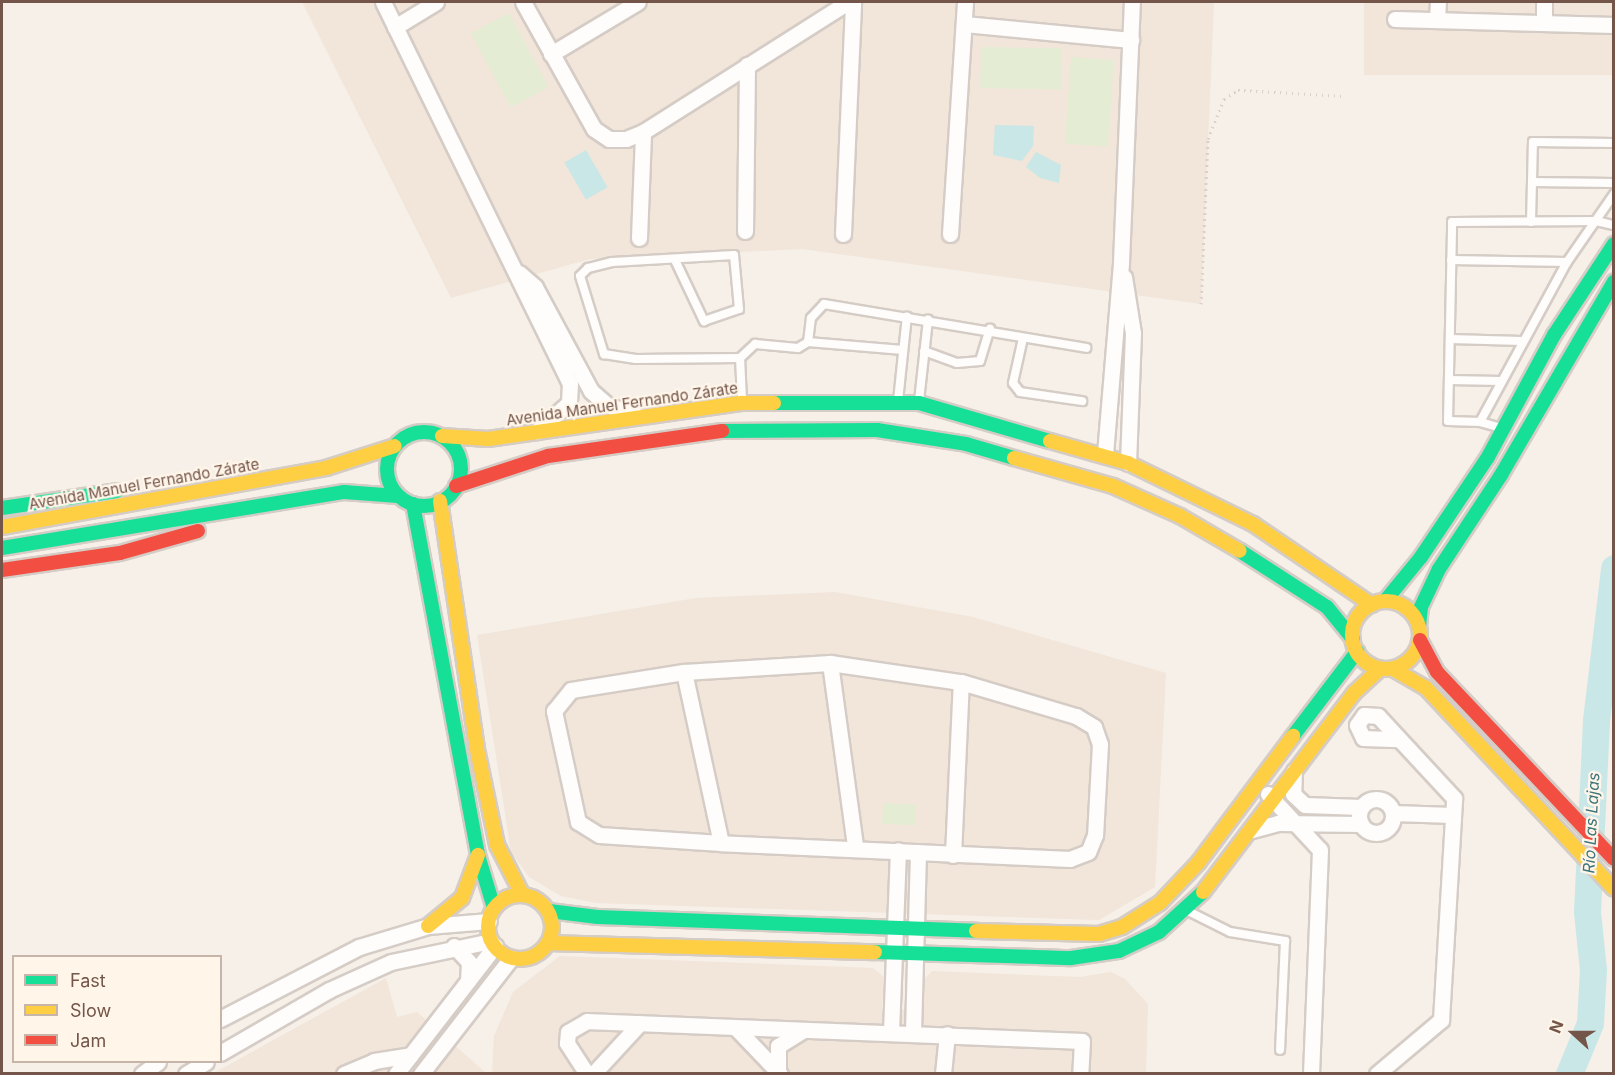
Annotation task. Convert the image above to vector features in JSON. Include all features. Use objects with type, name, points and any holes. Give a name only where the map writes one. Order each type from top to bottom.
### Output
[{"type":"main road","points":[[440,501],[478,754],[497,845],[522,894],[549,911],[598,917],[916,930],[1099,934],[1122,927],[1169,894],[1256,786],[1355,645],[1357,619],[1379,603],[1421,557],[1503,429],[1554,335],[1614,244]]},
{"type":"main road","points":[[1614,282],[1501,475],[1439,569],[1421,607],[1419,626],[1420,640],[1437,672],[1614,859]]},
{"type":"main road","name":"Avenida Manuel Fernando Zárate","points":[[442,436],[532,435],[636,415],[742,403],[919,403],[1105,454],[1128,463],[1253,524],[1379,603]]},
{"type":"main road","points":[[2,570],[120,553],[295,503],[345,492],[398,496],[413,504],[440,501],[456,486],[548,456],[699,432],[796,427],[877,430],[966,444],[1113,486],[1180,516],[1299,586],[1327,607],[1355,645],[1387,669],[1426,688],[1511,775],[1614,889]]},
{"type":"main road","points":[[398,496],[388,477],[395,446],[422,432],[442,436],[460,463],[456,486]]},
{"type":"main road","name":"Avenida Manuel Fernando Zárate","points":[[2,526],[290,475],[395,446]]},
{"type":"main road","points":[[2,508],[78,495],[290,475]]},
{"type":"main road","points":[[2,548],[295,503]]},
{"type":"main road","points":[[413,504],[491,915],[493,944],[511,958],[532,957],[548,943],[552,921],[549,911]]},
{"type":"main road","points":[[1379,603],[1406,608],[1419,626]]},
{"type":"main road","points":[[548,943],[915,955],[1094,957],[1137,945],[1187,910],[1252,830],[1354,693],[1387,669],[1411,658],[1420,640]]},
{"type":"main road","points":[[428,926],[462,898],[478,855]]},
{"type":"main road","points":[[491,915],[502,900],[522,894]]},
{"type":"street","points":[[382,2],[519,273],[524,296],[579,386],[607,405],[636,415]]},
{"type":"street","points":[[395,27],[436,2]]},
{"type":"street","points":[[523,2],[550,54],[594,129],[609,139],[643,132],[850,2]]},
{"type":"street","points":[[550,54],[638,2]]},
{"type":"street","points":[[843,234],[850,2]]},
{"type":"street","points":[[950,234],[965,2]]},
{"type":"street","points":[[1105,454],[1121,262],[1132,2]]},
{"type":"street","points":[[1437,2],[1437,20]]},
{"type":"street","points":[[1544,2],[1544,23]]},
{"type":"street","points":[[1395,19],[1614,26]]},
{"type":"street","points":[[963,24],[1131,40]]},
{"type":"street","points":[[745,231],[747,65]]},
{"type":"street","points":[[639,238],[643,132]]},
{"type":"street","points":[[1121,262],[1133,333],[1128,463]]},
{"type":"street","points":[[532,435],[569,403],[579,386]]},
{"type":"street","points":[[830,663],[855,846]]},
{"type":"street","points":[[830,663],[962,682],[1076,716],[1094,727],[1100,744],[1095,835],[1088,852],[1070,859],[953,855],[855,846],[721,843],[586,831],[578,822],[554,711],[571,690],[684,672],[830,663]]},
{"type":"street","points":[[684,672],[721,843]]},
{"type":"street","points":[[953,855],[962,682]]},
{"type":"street","points":[[1377,1074],[1441,1020],[1454,798],[1399,739]]},
{"type":"street","points":[[1294,771],[1293,794],[1305,805],[1361,807],[1379,799],[1393,813],[1453,815]]},
{"type":"street","points":[[1256,786],[1275,798],[1320,850],[1311,1074]]},
{"type":"street","points":[[1361,807],[1361,824]]},
{"type":"street","points":[[1252,830],[1299,823],[1361,824],[1370,832],[1381,832],[1390,825],[1393,813]]},
{"type":"street","points":[[891,1032],[898,850]]},
{"type":"street","points":[[913,1032],[918,852]]},
{"type":"street","points":[[222,1018],[358,947],[428,926],[491,915]]},
{"type":"street","points":[[222,1052],[330,990],[391,962],[454,946],[493,944]]},
{"type":"street","points":[[396,1074],[452,1005],[493,944]]},
{"type":"street","points":[[454,946],[469,962],[467,983]]},
{"type":"street","points":[[421,1074],[511,958]]},
{"type":"street","points":[[452,1005],[465,1016]]},
{"type":"street","points":[[593,1074],[640,1023]]},
{"type":"street","points":[[587,1074],[567,1043],[575,1024],[640,1023],[737,1029],[913,1032],[1082,1041],[1080,1074]]},
{"type":"street","points":[[737,1029],[779,1072]]},
{"type":"street","points":[[779,1072],[778,1046],[803,1030]]},
{"type":"street","points":[[943,1074],[947,1034]]},
{"type":"street","points":[[350,1070],[411,1055]]},
{"type":"street","points":[[142,1074],[157,1063]]},
{"type":"street","points":[[186,1074],[204,1063]]},
{"type":"street","points":[[350,1070],[373,1074]]},
{"type":"lane","points":[[1532,222],[1533,142],[1614,143]]},
{"type":"lane","points":[[1532,182],[1614,183]]},
{"type":"lane","points":[[1480,422],[1567,262],[1614,194]]},
{"type":"lane","points":[[1503,429],[1480,422],[1448,421],[1452,222],[1596,221],[1614,225]]},
{"type":"lane","points":[[675,260],[704,321],[739,309],[734,255],[612,262],[588,268],[580,276],[604,354],[636,359],[740,358],[755,344],[798,348],[808,342],[903,350]]},
{"type":"lane","points":[[1451,260],[1567,262]]},
{"type":"lane","points":[[808,342],[811,318],[824,304],[907,315],[1086,348]]},
{"type":"lane","points":[[898,404],[907,315]]},
{"type":"lane","points":[[919,403],[928,319]]},
{"type":"lane","points":[[924,351],[957,363],[980,362],[990,329]]},
{"type":"lane","points":[[1023,338],[1013,383],[1020,392],[1082,401]]},
{"type":"lane","points":[[1450,339],[1522,341]]},
{"type":"lane","points":[[740,358],[742,403]]},
{"type":"lane","points":[[1449,380],[1501,381]]},
{"type":"lane","points":[[1169,894],[1187,910],[1230,932],[1285,941],[1280,1050]]},
{"type":"path","points":[[1201,304],[1208,139],[1224,99],[1238,90],[1344,96]]},
{"type":"shaded area","points":[[302,2],[1214,2],[1201,304],[802,249],[590,259],[451,298]]},
{"type":"shaded area","points":[[1364,2],[1613,2],[1613,75],[1364,75]]},
{"type":"shaded area","points":[[835,592],[973,617],[1166,673],[1155,887],[1099,920],[596,903],[561,896],[529,877],[511,852],[477,635],[696,598]]},
{"type":"shaded area","points":[[560,956],[873,968],[884,977],[882,1010],[921,1009],[922,981],[932,971],[1080,977],[1111,972],[1125,979],[1148,1004],[1146,1073],[492,1074],[494,1036],[513,992]]},
{"type":"shaded area","points":[[386,978],[397,1017],[417,1012],[486,1073],[212,1074]]},
{"type":"green space","points":[[509,13],[548,87],[510,107],[471,33]]},
{"type":"green space","points":[[981,47],[1062,48],[1061,89],[980,88]]},
{"type":"green space","points":[[1071,57],[1114,60],[1108,147],[1065,144]]},
{"type":"green space","points":[[883,803],[916,804],[915,825],[882,824]]},
{"type":"water","points":[[995,125],[1034,126],[1033,146],[1022,161],[993,155]]},
{"type":"water","points":[[586,150],[608,187],[586,200],[564,163]]},
{"type":"water","points":[[1036,152],[1061,165],[1059,183],[1040,178],[1026,167]]},
{"type":"waterway","name":"Río Las Lajas","points":[[1569,1074],[1590,1023],[1593,970],[1587,912],[1596,720],[1614,568]]},
{"type":"traffic: fast","points":[[1385,601],[1421,557],[1488,457],[1554,335],[1614,244]]},
{"type":"traffic: fast","points":[[1419,626],[1421,607],[1439,569],[1501,475],[1614,282]]},
{"type":"traffic: fast","points":[[774,403],[919,403],[1050,441]]},
{"type":"traffic: fast","points":[[722,431],[877,430],[966,444],[1014,458]]},
{"type":"traffic: fast","points":[[424,432],[438,435],[450,443],[458,455],[461,469],[458,483],[450,495],[438,503],[424,506],[410,503],[398,495],[390,483],[387,469],[390,455],[398,443],[410,435],[424,432]]},
{"type":"traffic: fast","points":[[2,508],[117,491]]},
{"type":"traffic: fast","points":[[2,548],[344,492],[398,496]]},
{"type":"traffic: fast","points":[[413,504],[478,855],[494,908]]},
{"type":"traffic: fast","points":[[1240,551],[1327,607],[1353,639]]},
{"type":"traffic: fast","points":[[1293,736],[1357,652]]},
{"type":"traffic: fast","points":[[875,952],[1071,958],[1119,951],[1159,932],[1203,892]]},
{"type":"traffic: fast","points":[[549,911],[598,917],[976,931]]},
{"type":"traffic: slow","points":[[442,436],[488,439],[742,403],[774,403]]},
{"type":"traffic: slow","points":[[1050,441],[1128,463],[1253,524],[1372,605]]},
{"type":"traffic: slow","points":[[2,527],[326,468],[395,446]]},
{"type":"traffic: slow","points":[[1014,458],[1113,486],[1180,516],[1240,551]]},
{"type":"traffic: slow","points":[[440,501],[478,754],[497,845],[522,894]]},
{"type":"traffic: slow","points":[[1386,601],[1399,604],[1410,611],[1417,622],[1420,635],[1417,648],[1410,659],[1399,666],[1386,669],[1373,666],[1362,659],[1355,648],[1352,635],[1355,622],[1362,611],[1373,604],[1386,601]]},
{"type":"traffic: slow","points":[[1203,892],[1354,693],[1380,669]]},
{"type":"traffic: slow","points":[[1393,669],[1426,688],[1614,889]]},
{"type":"traffic: slow","points":[[976,931],[1099,934],[1122,927],[1160,903],[1198,863],[1293,736]]},
{"type":"traffic: slow","points":[[428,926],[462,898],[478,855]]},
{"type":"traffic: slow","points":[[520,895],[532,897],[543,904],[550,915],[552,927],[550,939],[543,950],[532,957],[520,959],[508,957],[497,950],[490,939],[488,927],[490,915],[497,904],[508,897],[520,895]]},
{"type":"traffic: slow","points":[[548,943],[875,952]]},
{"type":"traffic: jam","points":[[456,486],[548,456],[722,431]]},
{"type":"traffic: jam","points":[[2,570],[120,553],[198,531]]},
{"type":"traffic: jam","points":[[1420,640],[1437,672],[1614,859]]}]
